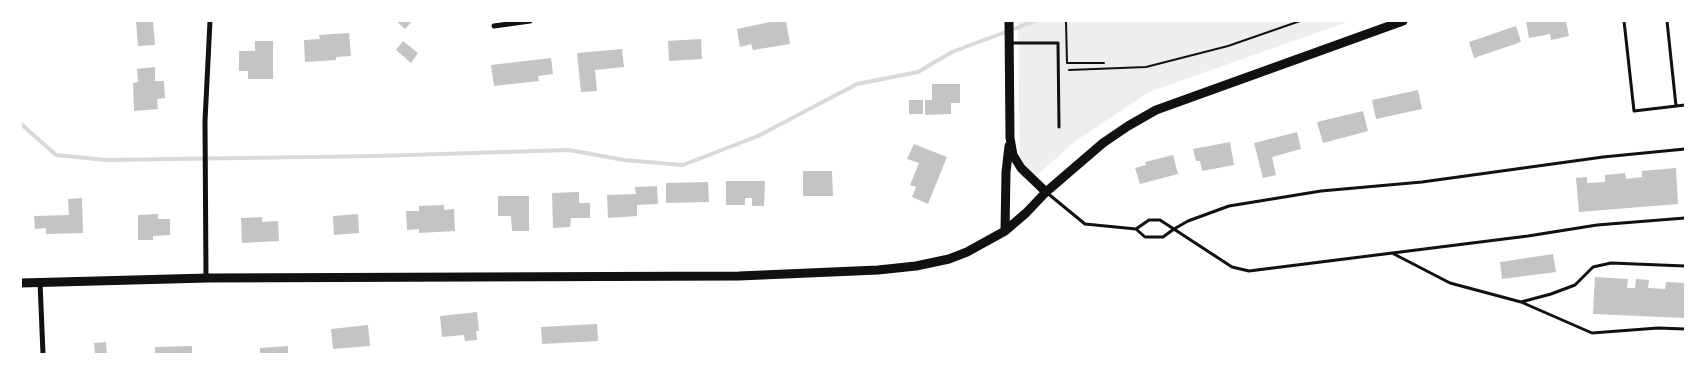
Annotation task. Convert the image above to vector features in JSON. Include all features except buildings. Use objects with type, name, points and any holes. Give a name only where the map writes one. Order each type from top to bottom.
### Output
[{"type":"street","points":[[206,278],[205,121],[210,21]]},
{"type":"street","points":[[494,26],[530,21]]},
{"type":"street","points":[[1005,231],[1006,172],[1010,138],[1009,21]]},
{"type":"street","points":[[21,282],[206,278],[739,276],[878,270],[949,259],[967,252],[1005,231],[1102,143],[1156,110],[1403,21]]},
{"type":"street","points":[[1010,138],[1013,155],[1021,168],[1046,192]]},
{"type":"street","points":[[40,282],[43,354]]},
{"type":"lane","points":[[1624,21],[1634,111],[1685,105]]},
{"type":"lane","points":[[1667,21],[1676,106]]},
{"type":"lane","points":[[1009,41],[1058,43],[1059,127]]},
{"type":"lane","points":[[1046,192],[1084,224],[1136,229],[1145,237],[1163,237],[1188,221],[1229,206],[1321,192],[1422,182],[1594,158],[1685,149]]},
{"type":"lane","points":[[1136,229],[1149,220],[1160,220],[1232,266],[1249,270],[1528,236],[1597,225],[1685,218]]},
{"type":"lane","points":[[1391,252],[1450,283],[1521,302],[1592,332],[1658,328],[1685,329]]},
{"type":"lane","points":[[1521,302],[1575,285],[1592,267],[1611,263],[1685,266]]},
{"type":"path","points":[[1066,21],[1067,62],[1104,63]]},
{"type":"path","points":[[1069,70],[1146,68],[1220,49],[1300,21]]},
{"type":"shaded area","points":[[1018,21],[1350,21],[1149,92],[1074,142],[1033,179],[1020,177]]},
{"type":"waterway","points":[[21,124],[56,155],[107,160],[376,156],[569,150],[624,160],[683,165],[758,136],[857,84],[918,72],[952,52],[1035,21]]}]
